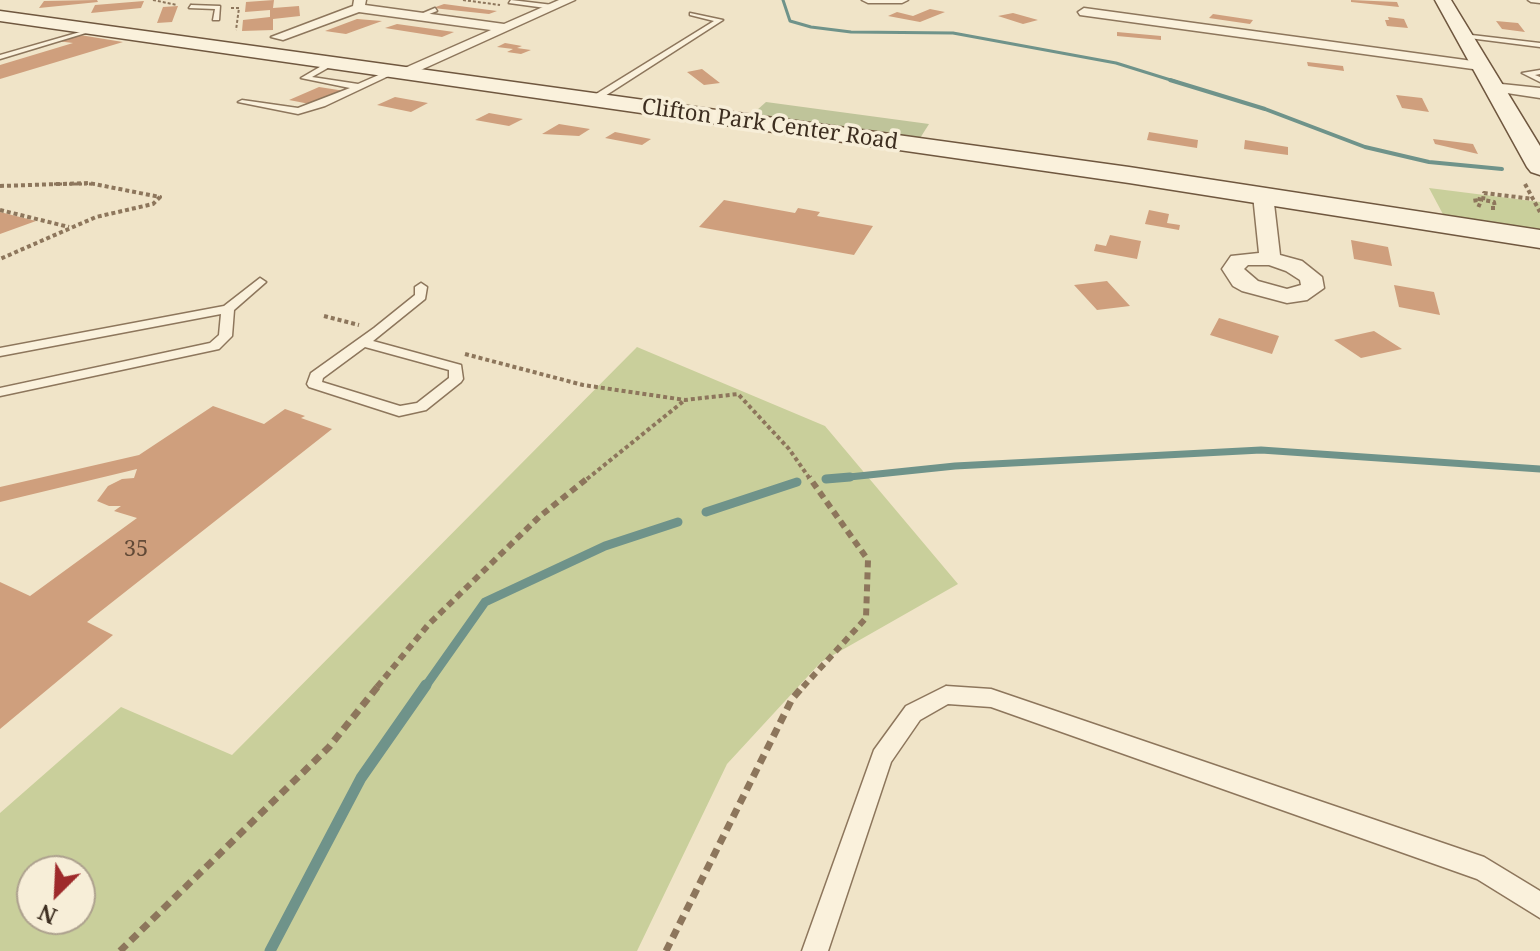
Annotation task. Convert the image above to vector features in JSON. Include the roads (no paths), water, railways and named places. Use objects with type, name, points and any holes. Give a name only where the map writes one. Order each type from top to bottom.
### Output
[{"type":"street","points":[[398,73],[569,0]]},
{"type":"street","points":[[868,0],[902,0]]},
{"type":"street","points":[[1443,0],[1540,167]]},
{"type":"street","points":[[278,37],[359,4],[503,28]]},
{"type":"street","points":[[1084,12],[1480,66]]},
{"type":"street","name":"Clifton Park Center Road","points":[[0,16],[1263,195],[1540,239]]},
{"type":"street","points":[[1492,87],[1540,93]]},
{"type":"street","points":[[1263,195],[1270,259]]},
{"type":"lane","points":[[206,0],[189,8],[215,6],[218,10],[216,20]]},
{"type":"lane","points":[[1531,0],[1540,1]]},
{"type":"lane","points":[[511,2],[553,7]]},
{"type":"lane","points":[[419,16],[435,10]]},
{"type":"lane","points":[[591,101],[720,20],[692,14]]},
{"type":"lane","points":[[0,57],[96,29]]},
{"type":"lane","points":[[1463,36],[1540,45]]},
{"type":"lane","points":[[330,63],[305,78],[359,87]]},
{"type":"lane","points":[[1540,72],[1526,73],[1540,80]]},
{"type":"lane","points":[[242,102],[298,111],[398,73]]},
{"type":"lane","points":[[0,352],[228,309],[260,282]]},
{"type":"lane","points":[[363,342],[456,368],[456,379],[421,407],[399,411],[314,384],[316,376],[421,296],[421,287]]},
{"type":"lane","points":[[0,392],[201,350],[220,342],[225,336],[228,309]]},
{"type":"lane","points":[[815,951],[882,757],[913,713],[946,695],[991,698],[1484,869],[1540,906]]},
{"type":"waterway","points":[[783,0],[790,21],[811,27],[851,32],[953,33],[1116,63],[1177,82]]},
{"type":"waterway","points":[[1170,80],[1265,109],[1365,147],[1429,162],[1502,169]]},
{"type":"waterway","points":[[846,477],[955,466],[1261,450],[1540,469]]},
{"type":"waterway","points":[[826,479],[846,477]]},
{"type":"waterway","points":[[830,479],[846,477]]},
{"type":"waterway","points":[[706,512],[797,482]]},
{"type":"waterway","points":[[425,687],[485,602],[605,546],[678,522]]},
{"type":"waterway","points":[[270,951],[361,778],[426,685]]}]
